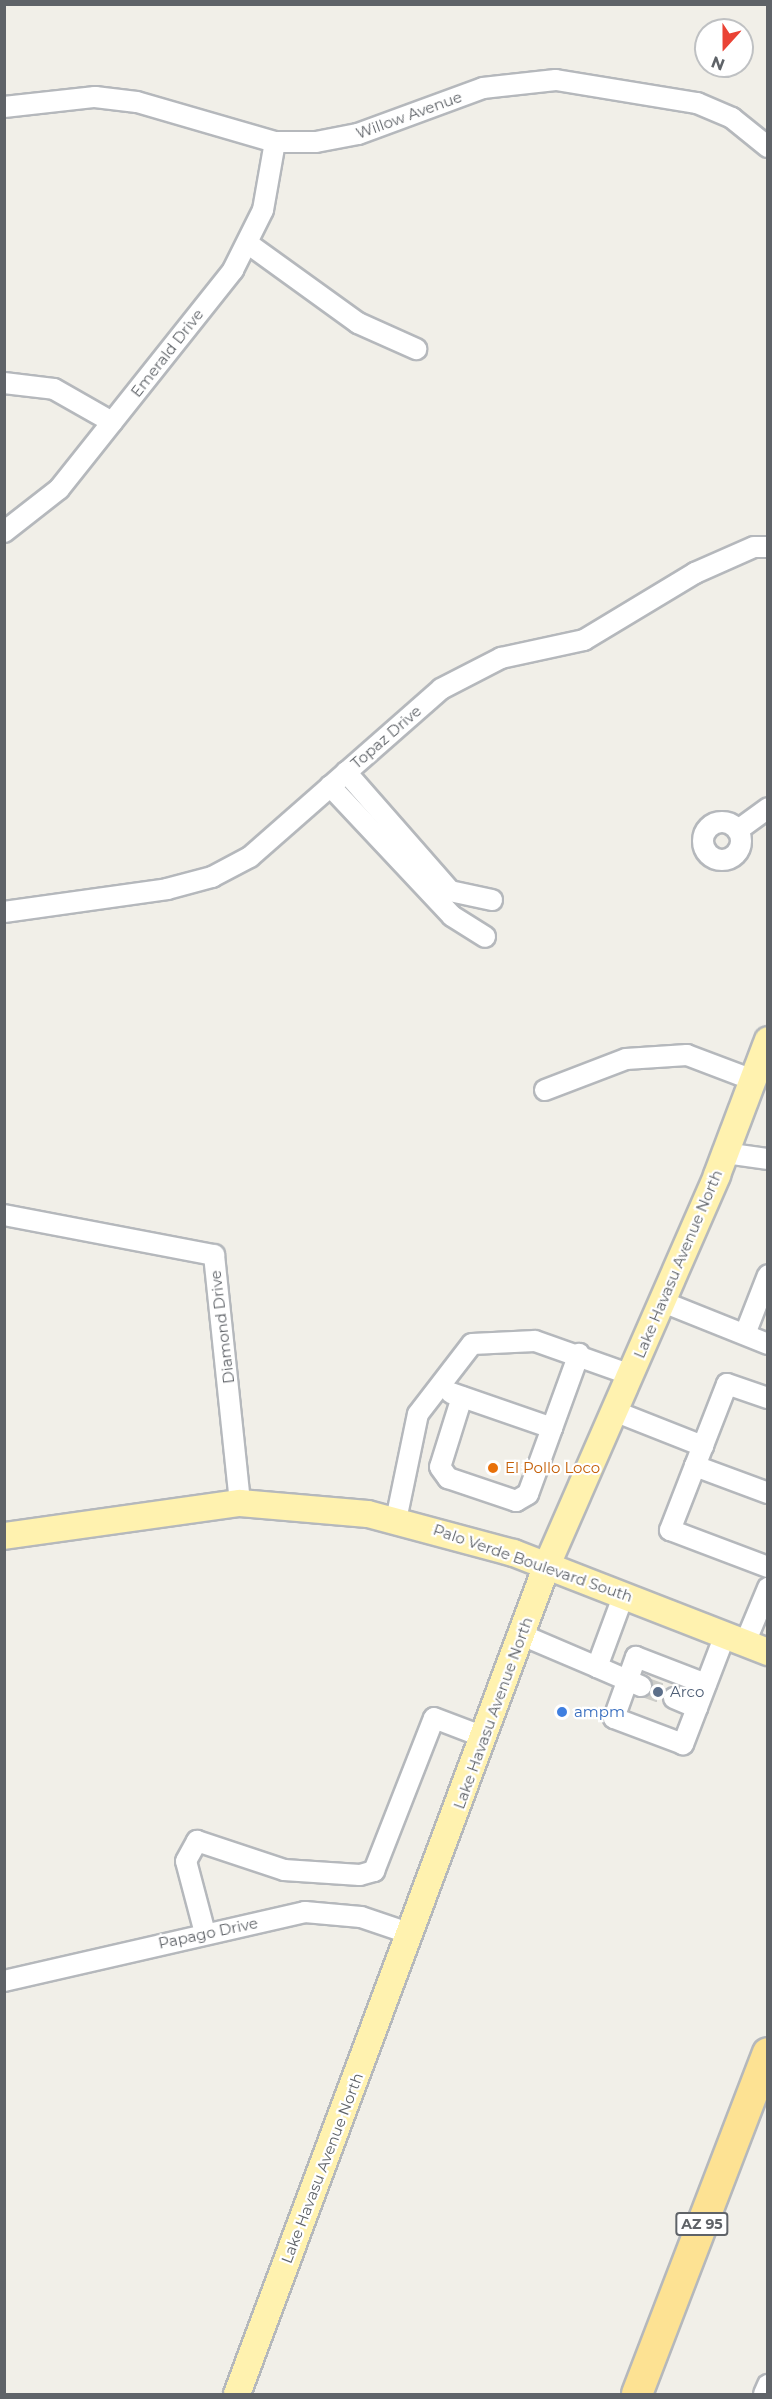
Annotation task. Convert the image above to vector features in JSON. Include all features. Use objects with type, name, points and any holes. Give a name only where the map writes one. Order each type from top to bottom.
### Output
[{"type":"highway","name":"AZ 95","points":[[637,2394],[768,2054]]},
{"type":"main road","name":"Lake Havasu Avenue North","points":[[237,2394],[548,1565],[663,1302],[766,1048]]},
{"type":"main road","name":"Palo Verde Boulevard South","points":[[4,1536],[240,1503],[300,1504],[396,1520],[548,1565],[746,1643]]},
{"type":"street","name":"Willow Avenue","points":[[4,107],[95,97],[137,102],[275,142],[358,135],[483,88],[556,80],[698,103],[732,118],[768,147]]},
{"type":"street","name":"Emerald Drive","points":[[4,532],[60,489],[250,245],[263,210],[275,142]]},
{"type":"street","points":[[250,245],[358,323],[416,349]]},
{"type":"street","points":[[4,383],[54,389],[112,422]]},
{"type":"street","name":"Topaz Drive","points":[[4,912],[167,889],[212,877],[250,857],[441,689],[474,670],[584,640],[695,573],[754,547],[768,547]]},
{"type":"street","points":[[346,772],[450,891],[492,900]]},
{"type":"street","points":[[330,786],[452,916],[485,937]]},
{"type":"street","points":[[738,830],[768,808]]},
{"type":"street","points":[[545,1090],[626,1059],[687,1055],[753,1080]]},
{"type":"street","points":[[725,1153],[768,1159]]},
{"type":"street","name":"Diamond Drive","points":[[4,1215],[214,1255],[240,1503]]},
{"type":"street","points":[[745,1334],[768,1275]]},
{"type":"street","points":[[663,1302],[768,1344]]},
{"type":"street","points":[[396,1520],[418,1414],[435,1388],[472,1344],[535,1341],[579,1354],[631,1375]]},
{"type":"street","points":[[462,1396],[440,1467],[448,1478],[516,1501],[528,1494],[579,1354]]},
{"type":"street","points":[[768,1398],[727,1384],[670,1530],[768,1567]]},
{"type":"street","points":[[435,1388],[552,1428]]},
{"type":"street","points":[[614,1412],[703,1446]]},
{"type":"street","points":[[695,1466],[768,1493]]},
{"type":"street","points":[[706,1684],[636,1658],[635,1683],[614,1718],[683,1744],[706,1684],[746,1643],[768,1588]]},
{"type":"street","points":[[597,1667],[624,1594]]},
{"type":"street","points":[[522,1635],[635,1683]]},
{"type":"street","points":[[674,1698],[697,1708]]},
{"type":"street","points":[[205,1933],[186,1861],[197,1841],[284,1870],[360,1875],[374,1871],[434,1718],[484,1737]]},
{"type":"street","name":"Papago Drive","points":[[4,1981],[205,1933],[330,1911],[411,1934]]},
{"type":"street","points":[[764,2394],[768,2385]]},
{"type":"tunnel","points":[[641,1686],[674,1698]]},
{"type":"place","name":"El Pollo Loco","points":[[493,1468]]},
{"type":"place","name":"Arco","points":[[658,1692]]},
{"type":"place","name":"ampm","points":[[562,1712]]}]
